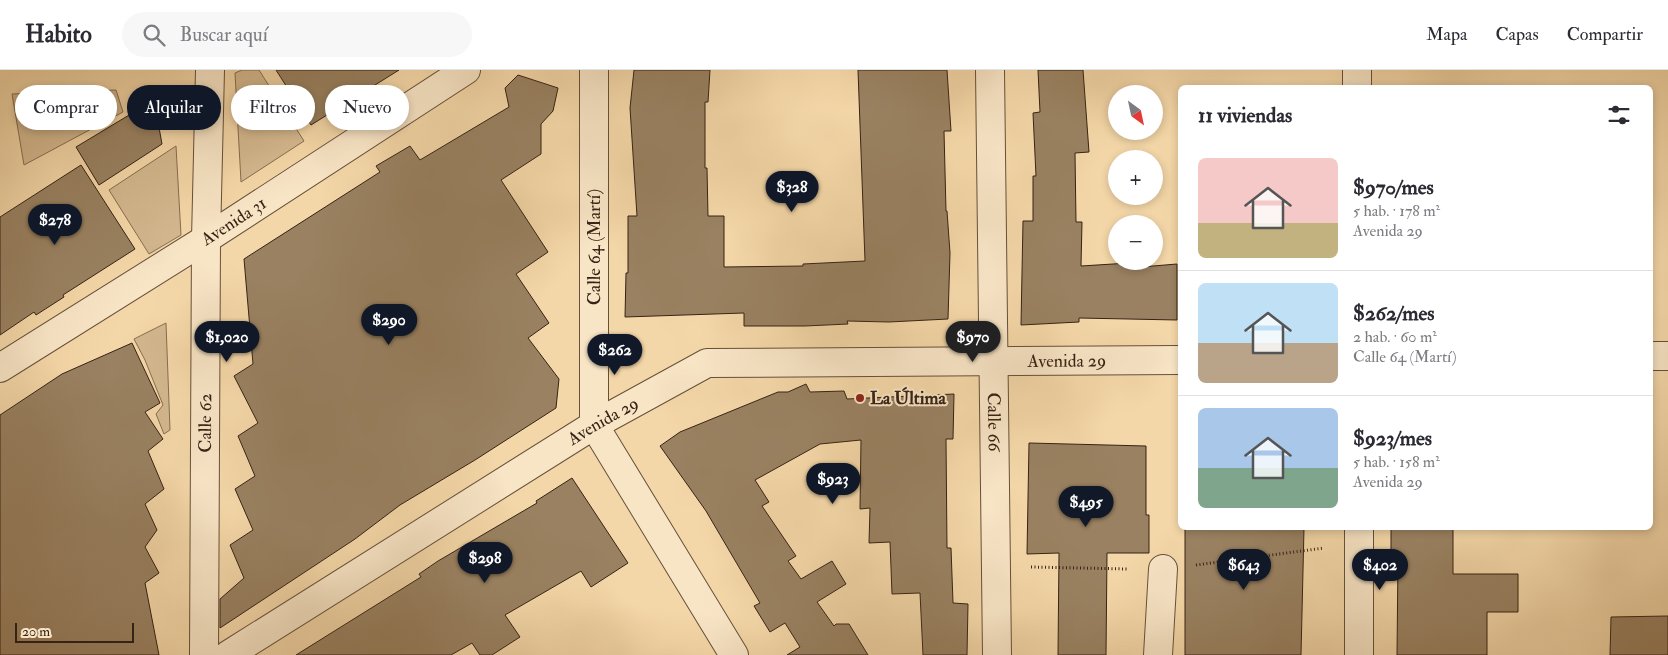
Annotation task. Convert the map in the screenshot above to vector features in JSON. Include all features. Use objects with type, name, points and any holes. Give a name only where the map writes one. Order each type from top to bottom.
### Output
[{"type":"street","name":"Calle 62","points":[[204,655],[206,238],[210,70]]},
{"type":"street","name":"Avenida 31","points":[[0,368],[466,70]]},
{"type":"street","name":"Calle 64 (Martí)","points":[[594,70],[594,425]]},
{"type":"street","name":"Calle 66","points":[[990,70],[997,655]]},
{"type":"street","points":[[1357,70],[1357,85]]},
{"type":"street","points":[[1653,356],[1668,356]]},
{"type":"street","name":"Avenida 29","points":[[228,655],[594,425],[707,363],[1178,360]]},
{"type":"street","points":[[594,425],[734,655]]},
{"type":"street","points":[[1359,530],[1359,655]]},
{"type":"street","points":[[1158,655],[1163,569]]},
{"type":"shaded area","points":[[242,70],[259,70],[269,85],[236,85],[235,73]]},
{"type":"shaded area","points":[[117,93],[123,112],[117,115]]},
{"type":"shaded area","points":[[12,94],[15,94],[15,112]]},
{"type":"shaded area","points":[[18,130],[89,130],[24,165]]},
{"type":"shaded area","points":[[238,130],[297,130],[304,141],[241,182]]},
{"type":"shaded area","points":[[176,146],[181,235],[149,254],[109,190]]},
{"type":"shaded area","points":[[166,323],[170,430],[164,434],[156,414],[163,405],[145,360],[134,339]]},
{"type":"building","points":[[276,70],[399,70],[375,85],[325,85],[325,116],[315,122],[315,85],[286,85]]},
{"type":"building","points":[[634,70],[710,70],[708,102],[705,102],[705,168],[707,168],[708,216],[724,216],[724,267],[803,266],[803,264],[865,261],[858,70],[947,70],[951,131],[944,131],[946,211],[950,253],[948,319],[889,322],[847,321],[848,324],[805,326],[744,326],[744,313],[625,317],[626,273],[628,273],[628,216],[637,216],[630,108]]},
{"type":"building","points":[[1038,70],[1083,70],[1089,152],[1075,153],[1076,222],[1082,222],[1081,266],[1108,264],[1108,270],[1163,270],[1163,265],[1177,264],[1177,320],[1079,318],[1079,322],[1021,325],[1023,221],[1033,221],[1033,176],[1036,176],[1033,113],[1040,112]]},
{"type":"building","points":[[518,75],[558,88],[553,111],[541,124],[541,154],[501,180],[548,252],[516,274],[549,323],[528,338],[559,379],[556,408],[400,505],[355,539],[220,628],[220,599],[244,578],[230,545],[253,530],[235,489],[255,476],[238,436],[258,423],[234,376],[253,364],[244,259],[380,172],[376,166],[410,146],[420,160],[509,107],[505,88]]},
{"type":"building","points":[[127,116],[127,130],[159,130],[162,144],[99,185],[76,147],[104,130],[117,130],[117,122]]},
{"type":"building","points":[[81,165],[135,249],[63,295],[64,297],[36,315],[34,312],[0,335],[0,217]]},
{"type":"building","points":[[132,343],[160,403],[145,412],[163,439],[148,451],[164,489],[145,504],[157,530],[145,547],[159,573],[145,583],[159,655],[0,655],[0,415],[62,374]]},
{"type":"building","points":[[806,384],[810,392],[844,391],[847,399],[954,394],[953,439],[946,439],[947,548],[951,548],[953,603],[968,604],[967,655],[923,655],[920,593],[892,594],[890,542],[869,543],[870,508],[860,509],[861,440],[820,444],[755,480],[769,502],[762,506],[796,556],[788,561],[801,579],[832,561],[846,584],[817,602],[834,626],[836,624],[849,624],[868,655],[787,655],[800,647],[785,623],[770,632],[754,606],[760,603],[706,511],[660,446],[680,432],[778,392],[788,392]]},
{"type":"building","points":[[1029,443],[1146,446],[1146,515],[1149,515],[1149,553],[1107,553],[1106,655],[1058,655],[1059,553],[1027,554]]},
{"type":"building","points":[[572,478],[628,563],[591,587],[581,571],[505,615],[520,637],[492,655],[480,655],[472,643],[451,655],[296,655],[421,577],[419,574],[438,561],[537,503],[536,501]]},
{"type":"building","points":[[1185,530],[1304,530],[1301,655],[1185,655]]},
{"type":"building","points":[[1391,530],[1453,530],[1453,574],[1518,574],[1518,612],[1487,612],[1487,655],[1397,655],[1398,558],[1391,558]]},
{"type":"building","points":[[1668,616],[1668,655],[1610,655],[1611,617]]},
{"type":"place","name":"La Última","points":[[860,398]]}]
